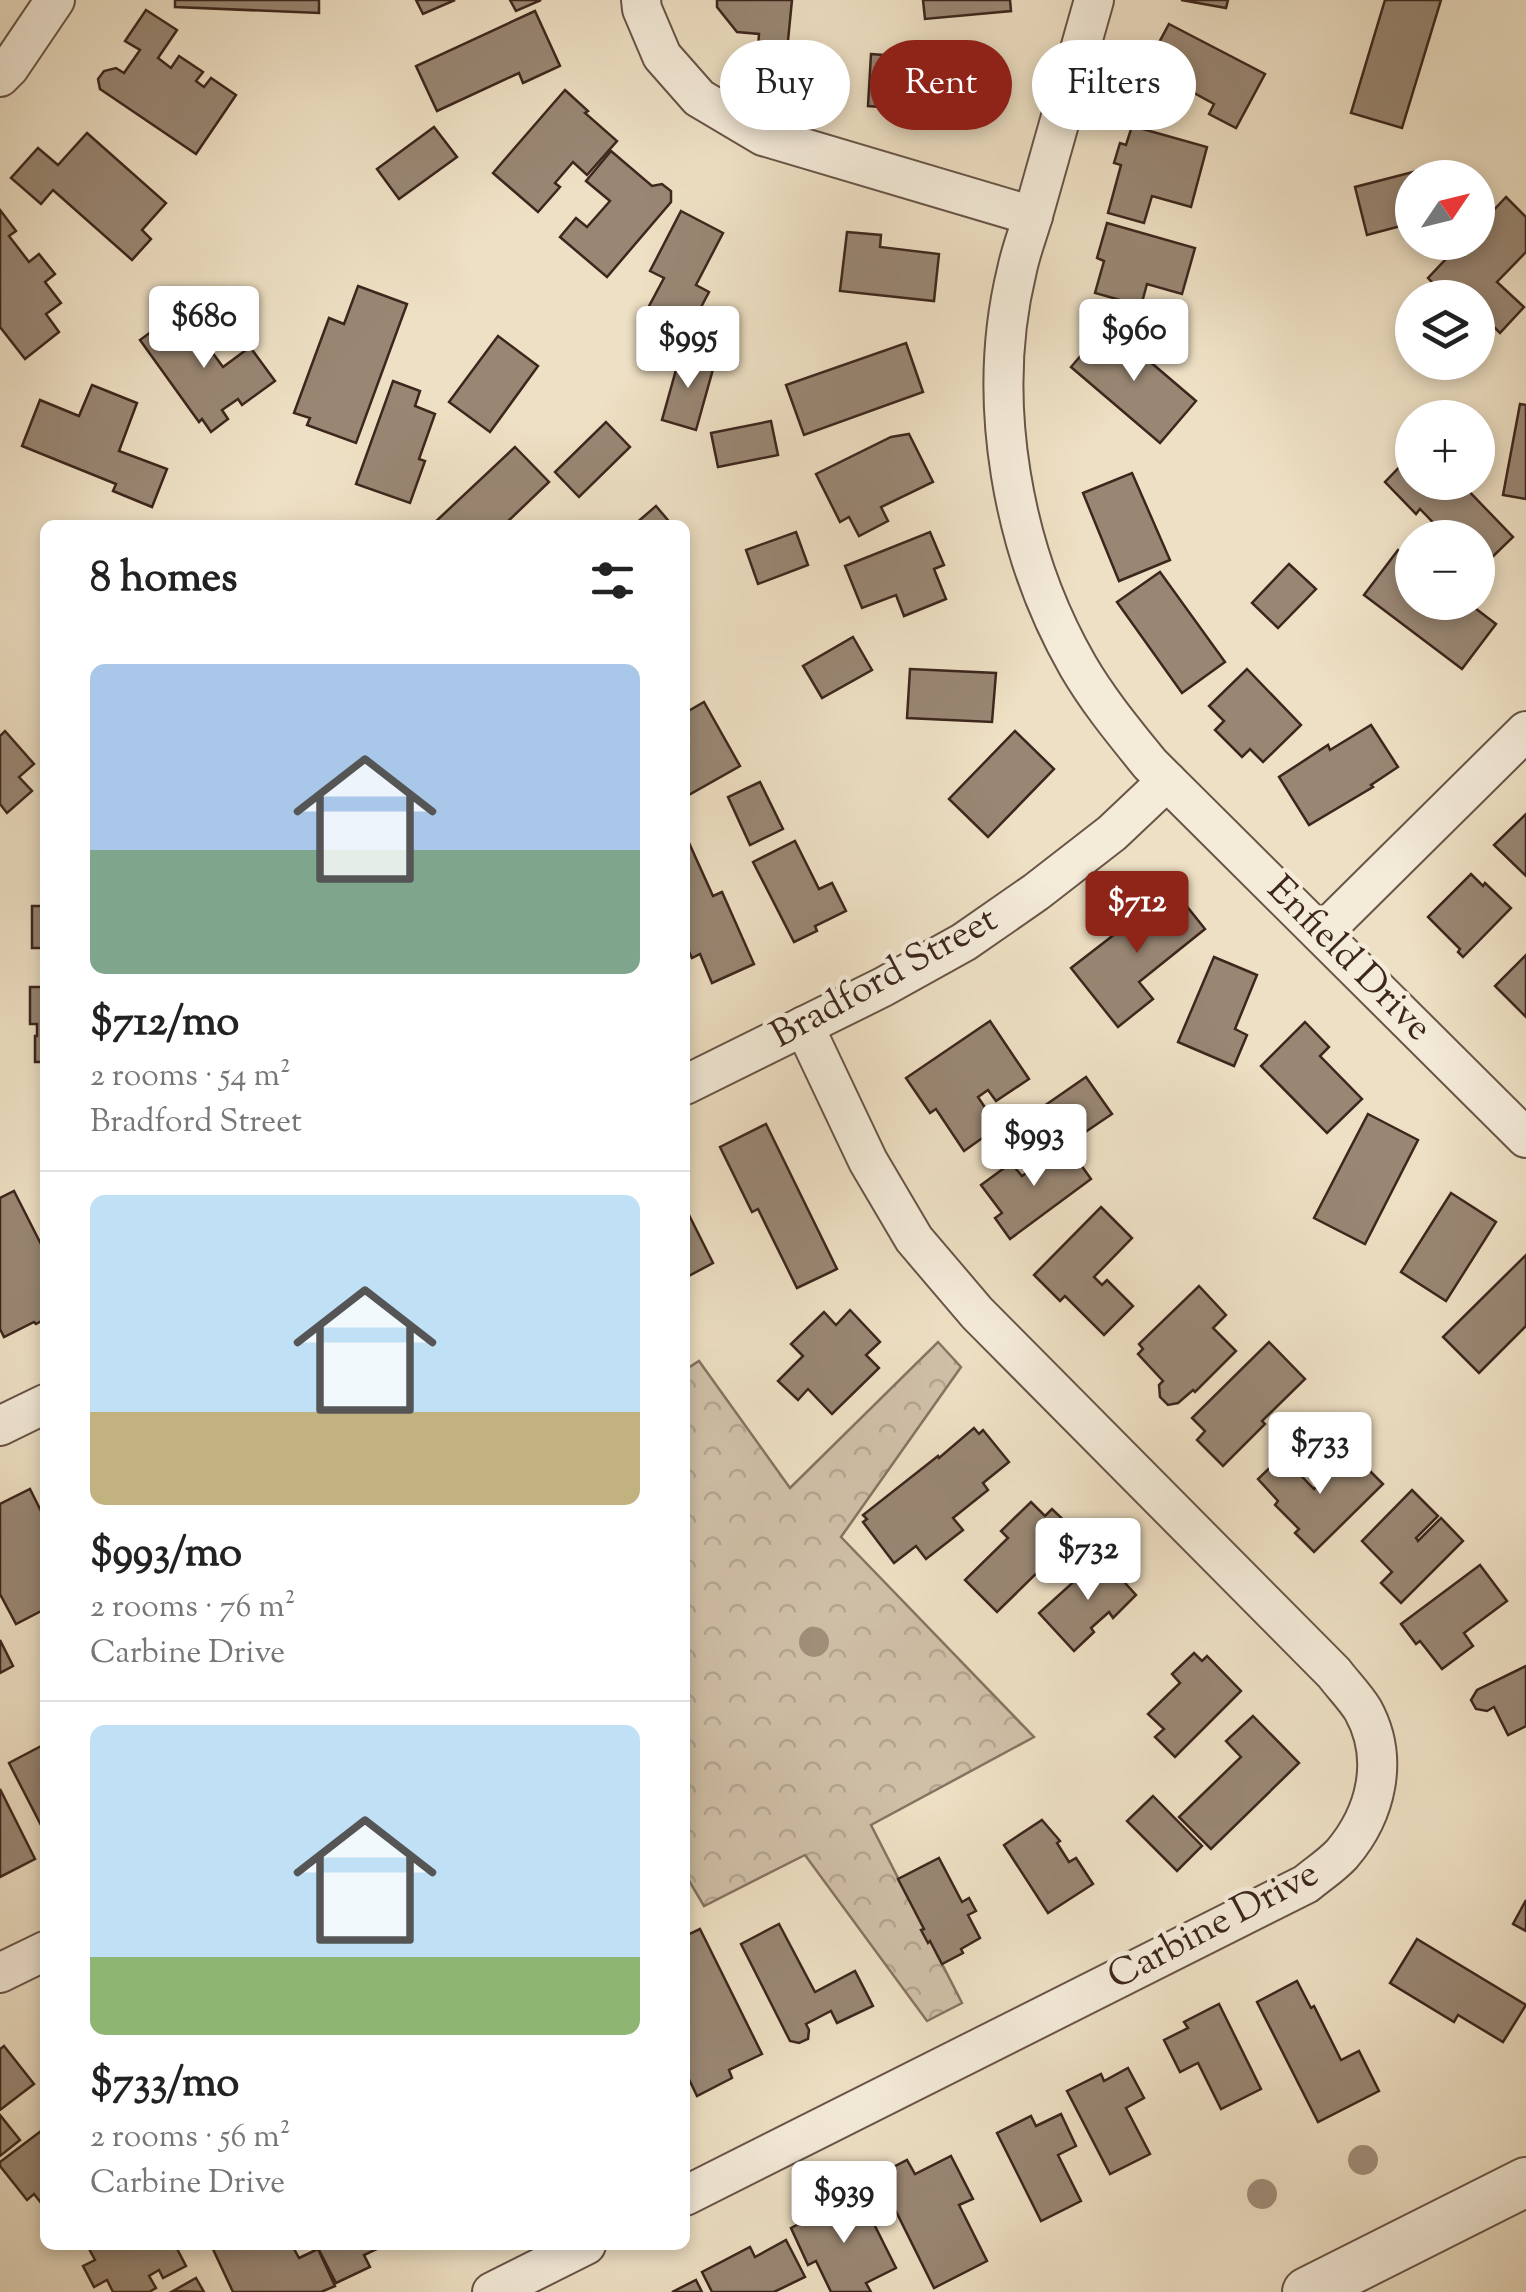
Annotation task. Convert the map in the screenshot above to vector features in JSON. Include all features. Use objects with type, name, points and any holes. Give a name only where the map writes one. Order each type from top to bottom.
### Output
[{"type":"street","points":[[0,76],[55,0]]},
{"type":"street","points":[[641,0],[662,56],[700,98],[762,136],[1033,216]]},
{"type":"street","name":"Enfield Drive","points":[[1094,0],[1016,271],[1007,327],[1003,406],[1010,478],[1028,552],[1050,610],[1107,712],[1168,781],[1526,1138]]},
{"type":"street","points":[[1322,934],[1526,731]]},
{"type":"street","name":"Bradford Street","points":[[690,1083],[964,942],[1112,833],[1168,781]]},
{"type":"street","name":"Carbine Drive","points":[[690,2193],[1306,1884],[1349,1844],[1367,1818],[1377,1783],[1376,1746],[1363,1710],[1334,1674],[976,1313],[914,1239],[868,1162],[804,1026]]},
{"type":"street","points":[[0,1426],[40,1406]]},
{"type":"street","points":[[0,1974],[40,1954]]},
{"type":"street","points":[[1307,2292],[1526,2182]]},
{"type":"street","points":[[492,2292],[576,2250]]},
{"type":"green space","points":[[938,1342],[961,1367],[841,1537],[1034,1737],[871,1825],[962,2003],[927,2021],[805,1855],[704,1906],[690,1882],[690,1367],[699,1361],[790,1488]]},
{"type":"building","points":[[175,0],[319,0],[319,13],[175,7]]},
{"type":"building","points":[[416,0],[455,0],[423,14]]},
{"type":"building","points":[[510,0],[541,0],[516,11]]},
{"type":"building","points":[[717,0],[792,0],[788,40],[759,40],[759,34],[737,32],[717,7]]},
{"type":"building","points":[[923,0],[1010,0],[1011,11],[925,19]]},
{"type":"building","points":[[1181,0],[1228,0],[1226,8]]},
{"type":"building","points":[[1385,0],[1441,0],[1402,128],[1351,113]]},
{"type":"building","points":[[146,10],[177,30],[158,58],[171,68],[179,56],[203,72],[196,81],[204,87],[211,78],[236,95],[196,154],[100,89],[98,79],[104,71],[116,68],[124,73],[140,50],[125,41]]},
{"type":"building","points":[[535,11],[560,66],[523,83],[519,73],[437,111],[416,66]]},
{"type":"building","points":[[1169,24],[1265,74],[1236,128],[1209,114],[1214,104],[1196,94],[1196,40],[1160,40]]},
{"type":"building","points":[[565,90],[617,141],[587,175],[573,162],[555,183],[560,187],[538,212],[493,173]]},
{"type":"building","points":[[434,127],[457,157],[399,199],[377,169]]},
{"type":"building","points":[[1131,130],[1146,130],[1207,147],[1191,207],[1152,196],[1144,223],[1108,213],[1121,165],[1114,163],[1120,143],[1126,145]]},
{"type":"building","points":[[87,133],[166,203],[142,230],[151,239],[132,260],[53,190],[41,204],[11,178],[38,148],[58,165]]},
{"type":"building","points":[[611,151],[652,186],[662,184],[671,191],[671,202],[607,277],[560,237],[576,218],[587,227],[610,201],[586,181]]},
{"type":"building","points":[[1395,177],[1395,228],[1367,235],[1355,187]]},
{"type":"building","points":[[1506,197],[1526,217],[1526,252],[1497,282],[1524,307],[1500,333],[1495,328],[1495,280],[1428,278],[1445,260],[1495,260],[1495,209]]},
{"type":"building","points":[[0,210],[16,231],[9,236],[29,262],[39,254],[55,274],[45,282],[61,303],[46,314],[59,332],[25,359],[0,327]]},
{"type":"building","points":[[681,211],[723,233],[696,285],[709,292],[681,345],[640,323],[664,278],[650,271]]},
{"type":"building","points":[[1107,223],[1195,248],[1182,294],[1147,284],[1141,306],[1095,293],[1104,261],[1097,258]]},
{"type":"building","points":[[847,232],[881,235],[880,247],[939,254],[934,301],[840,291]]},
{"type":"building","points":[[358,286],[407,304],[356,443],[307,425],[310,418],[294,413],[329,318],[344,324]]},
{"type":"building","points":[[181,310],[223,367],[250,347],[275,381],[242,405],[238,399],[222,410],[228,419],[211,432],[202,419],[199,422],[140,340]]},
{"type":"building","points":[[1107,325],[1196,401],[1160,443],[1071,367]]},
{"type":"building","points":[[498,336],[538,366],[490,432],[449,402]]},
{"type":"building","points":[[906,343],[923,392],[804,435],[786,385]]},
{"type":"building","points":[[681,352],[715,362],[696,430],[662,420]]},
{"type":"building","points":[[393,381],[420,391],[415,406],[435,414],[419,459],[425,461],[410,503],[356,484]]},
{"type":"building","points":[[92,385],[137,403],[119,451],[167,469],[152,507],[113,491],[116,484],[22,446],[40,400],[79,416]]},
{"type":"building","points":[[1520,404],[1526,405],[1526,499],[1503,495]]},
{"type":"building","points":[[771,421],[778,455],[718,467],[711,433]]},
{"type":"building","points":[[606,422],[630,447],[579,497],[555,472]]},
{"type":"building","points":[[909,434],[933,482],[881,507],[888,521],[859,536],[849,517],[840,522],[816,474],[891,437]]},
{"type":"building","points":[[515,447],[549,482],[509,520],[437,520]]},
{"type":"building","points":[[1395,472],[1395,492],[1385,482]]},
{"type":"building","points":[[1132,473],[1170,560],[1119,581],[1083,493]]},
{"type":"building","points":[[1402,500],[1477,500],[1513,537],[1495,554],[1495,520],[1431,520],[1420,509],[1416,514]]},
{"type":"building","points":[[656,506],[668,520],[640,520]]},
{"type":"building","points":[[796,532],[808,565],[758,584],[746,550]]},
{"type":"building","points":[[930,532],[944,565],[934,569],[946,599],[904,616],[896,595],[862,608],[845,566]]},
{"type":"building","points":[[1395,554],[1395,618],[1364,595]]},
{"type":"building","points":[[1289,564],[1316,589],[1278,628],[1252,603]]},
{"type":"building","points":[[1160,572],[1225,662],[1182,693],[1117,602]]},
{"type":"building","points":[[1397,620],[1491,620],[1496,624],[1462,669]]},
{"type":"building","points":[[853,637],[872,670],[822,698],[803,666]]},
{"type":"building","points":[[910,669],[996,673],[992,722],[907,718]]},
{"type":"building","points":[[1247,669],[1301,725],[1263,762],[1250,749],[1242,757],[1215,730],[1224,721],[1209,706]]},
{"type":"building","points":[[704,702],[740,766],[690,794],[690,710]]},
{"type":"building","points":[[1371,725],[1398,767],[1373,787],[1309,825],[1279,777],[1328,745],[1330,750]]},
{"type":"building","points":[[5,731],[34,764],[19,777],[32,791],[7,813],[0,804],[0,736]]},
{"type":"building","points":[[1015,731],[1054,769],[988,837],[949,799]]},
{"type":"building","points":[[760,782],[783,829],[750,845],[728,797]]},
{"type":"building","points":[[1526,814],[1526,876],[1494,845]]},
{"type":"building","points":[[795,841],[819,889],[832,883],[846,911],[794,942],[753,862]]},
{"type":"building","points":[[690,845],[713,896],[722,892],[754,964],[712,983],[700,954],[692,958]]},
{"type":"building","points":[[1471,874],[1511,908],[1463,957],[1460,949],[1428,917]]},
{"type":"building","points":[[1173,889],[1205,929],[1139,982],[1153,999],[1118,1027],[1071,968]]},
{"type":"building","points":[[32,906],[40,906],[40,948],[32,948]]},
{"type":"building","points":[[1526,955],[1526,1017],[1495,986]]},
{"type":"building","points":[[1214,957],[1257,975],[1235,1029],[1247,1035],[1234,1066],[1178,1042]]},
{"type":"building","points":[[30,987],[40,987],[40,1062],[35,1062],[37,1024],[30,1024]]},
{"type":"building","points":[[990,1021],[1029,1079],[996,1101],[988,1090],[978,1097],[998,1127],[964,1151],[936,1109],[930,1113],[906,1078]]},
{"type":"building","points":[[1305,1022],[1329,1047],[1320,1056],[1362,1099],[1327,1133],[1261,1066]]},
{"type":"building","points":[[1086,1077],[1112,1114],[1069,1143],[1044,1106]]},
{"type":"building","points":[[1368,1114],[1418,1140],[1365,1244],[1314,1218]]},
{"type":"building","points":[[766,1124],[837,1269],[797,1288],[758,1209],[752,1212],[720,1147]]},
{"type":"building","points":[[1066,1144],[1091,1179],[1010,1239],[995,1218],[1002,1213],[981,1185],[1011,1163],[1022,1176]]},
{"type":"building","points":[[14,1191],[40,1242],[40,1322],[4,1337],[0,1329],[0,1198]]},
{"type":"building","points":[[1451,1193],[1496,1222],[1446,1301],[1401,1272]]},
{"type":"building","points":[[1101,1207],[1132,1238],[1094,1277],[1102,1285],[1107,1280],[1133,1306],[1104,1335],[1065,1296],[1060,1301],[1034,1275]]},
{"type":"building","points":[[690,1217],[713,1263],[690,1275]]},
{"type":"building","points":[[1526,1255],[1526,1326],[1479,1373],[1443,1337]]},
{"type":"building","points":[[1199,1286],[1226,1315],[1213,1328],[1236,1351],[1195,1392],[1168,1405],[1160,1397],[1159,1385],[1163,1381],[1138,1354],[1143,1349],[1139,1344]]},
{"type":"building","points":[[850,1310],[880,1342],[866,1355],[879,1368],[832,1414],[808,1389],[798,1400],[778,1381],[803,1356],[791,1344],[824,1312],[836,1325]]},
{"type":"building","points":[[1269,1342],[1305,1379],[1223,1466],[1197,1440],[1205,1431],[1192,1418]]},
{"type":"building","points":[[974,1428],[979,1434],[983,1430],[1009,1462],[983,1483],[988,1490],[953,1518],[963,1530],[926,1559],[916,1546],[894,1563],[863,1522],[867,1519],[863,1515]]},
{"type":"building","points":[[1352,1453],[1383,1484],[1314,1552],[1295,1533],[1299,1529],[1275,1505],[1278,1501],[1258,1479],[1282,1456],[1314,1489]]},
{"type":"building","points":[[30,1489],[40,1509],[40,1612],[16,1624],[0,1594],[0,1504]]},
{"type":"building","points":[[1412,1490],[1438,1516],[1416,1538],[1418,1541],[1441,1518],[1463,1541],[1401,1603],[1381,1583],[1392,1572],[1362,1541]]},
{"type":"building","points":[[1031,1502],[1045,1516],[1052,1509],[1095,1543],[1066,1571],[1053,1557],[997,1612],[965,1580],[1008,1538],[1001,1531]]},
{"type":"building","points":[[1101,1557],[1108,1557],[1115,1564],[1116,1573],[1136,1595],[1113,1618],[1109,1612],[1091,1628],[1094,1632],[1074,1651],[1039,1613]]},
{"type":"building","points":[[1480,1565],[1507,1601],[1464,1633],[1473,1646],[1442,1669],[1401,1624]]},
{"type":"building","points":[[0,1640],[13,1666],[0,1673]]},
{"type":"building","points":[[1194,1653],[1202,1661],[1207,1656],[1241,1691],[1175,1757],[1155,1737],[1164,1729],[1148,1714],[1180,1683],[1172,1674]]},
{"type":"building","points":[[1526,1666],[1526,1726],[1508,1735],[1494,1707],[1487,1711],[1476,1709],[1471,1700],[1477,1690]]},
{"type":"building","points":[[1253,1716],[1299,1763],[1211,1849],[1179,1817],[1241,1757],[1226,1741]]},
{"type":"building","points":[[40,1747],[40,1823],[9,1763]]},
{"type":"building","points":[[0,1789],[35,1859],[0,1877]]},
{"type":"building","points":[[1153,1796],[1202,1846],[1177,1871],[1127,1821]]},
{"type":"building","points":[[1042,1820],[1060,1841],[1057,1843],[1069,1862],[1076,1858],[1093,1884],[1048,1913],[1004,1845]]},
{"type":"building","points":[[939,1858],[962,1902],[969,1898],[976,1911],[968,1915],[980,1938],[942,1964],[921,1930],[924,1929],[898,1879]]},
{"type":"building","points":[[1526,1900],[1526,1931],[1513,1924]]},
{"type":"building","points":[[779,1924],[815,1992],[855,1971],[873,2006],[837,2023],[831,2011],[806,2024],[808,2039],[790,2041],[741,1944]]},
{"type":"building","points":[[700,1929],[762,2054],[729,2070],[732,2078],[697,2096],[690,2081],[690,1934]]},
{"type":"building","points":[[1417,1939],[1526,2005],[1503,2042],[1458,2015],[1454,2022],[1390,1983]]},
{"type":"building","points":[[1297,1981],[1341,2060],[1359,2051],[1379,2091],[1318,2122],[1257,2002]]},
{"type":"building","points":[[1219,2004],[1261,2089],[1221,2109],[1198,2063],[1180,2072],[1164,2040],[1188,2028],[1184,2022]]},
{"type":"building","points":[[4,2046],[34,2084],[0,2110],[0,2049]]},
{"type":"building","points":[[1128,2068],[1144,2098],[1126,2108],[1150,2154],[1110,2174],[1067,2091],[1101,2074],[1104,2081]]},
{"type":"building","points":[[1061,2114],[1076,2146],[1058,2155],[1081,2201],[1041,2221],[997,2133],[1031,2116],[1036,2126]]},
{"type":"building","points":[[0,2115],[20,2140],[0,2156]]},
{"type":"building","points":[[40,2132],[40,2202],[34,2194],[27,2200],[0,2162]]},
{"type":"building","points":[[951,2156],[973,2199],[959,2205],[987,2261],[934,2288],[878,2175],[907,2160],[915,2174]]},
{"type":"building","points":[[859,2194],[896,2268],[866,2283],[871,2292],[831,2292],[816,2261],[808,2265],[791,2228],[822,2212],[820,2207]]},
{"type":"building","points":[[786,2240],[805,2277],[774,2292],[712,2292],[702,2272],[750,2247],[755,2257]]},
{"type":"building","points":[[90,2250],[178,2250],[186,2266],[163,2278],[159,2270],[149,2276],[156,2288],[149,2292],[113,2292],[107,2280],[94,2287],[83,2266],[95,2260]]},
{"type":"building","points":[[213,2250],[295,2250],[299,2258],[318,2250],[335,2286],[321,2292],[233,2292]]},
{"type":"building","points":[[319,2250],[374,2250],[364,2255],[370,2267],[336,2283]]},
{"type":"building","points":[[196,2278],[204,2292],[173,2291]]},
{"type":"building","points":[[696,2280],[702,2292],[672,2292]]}]
